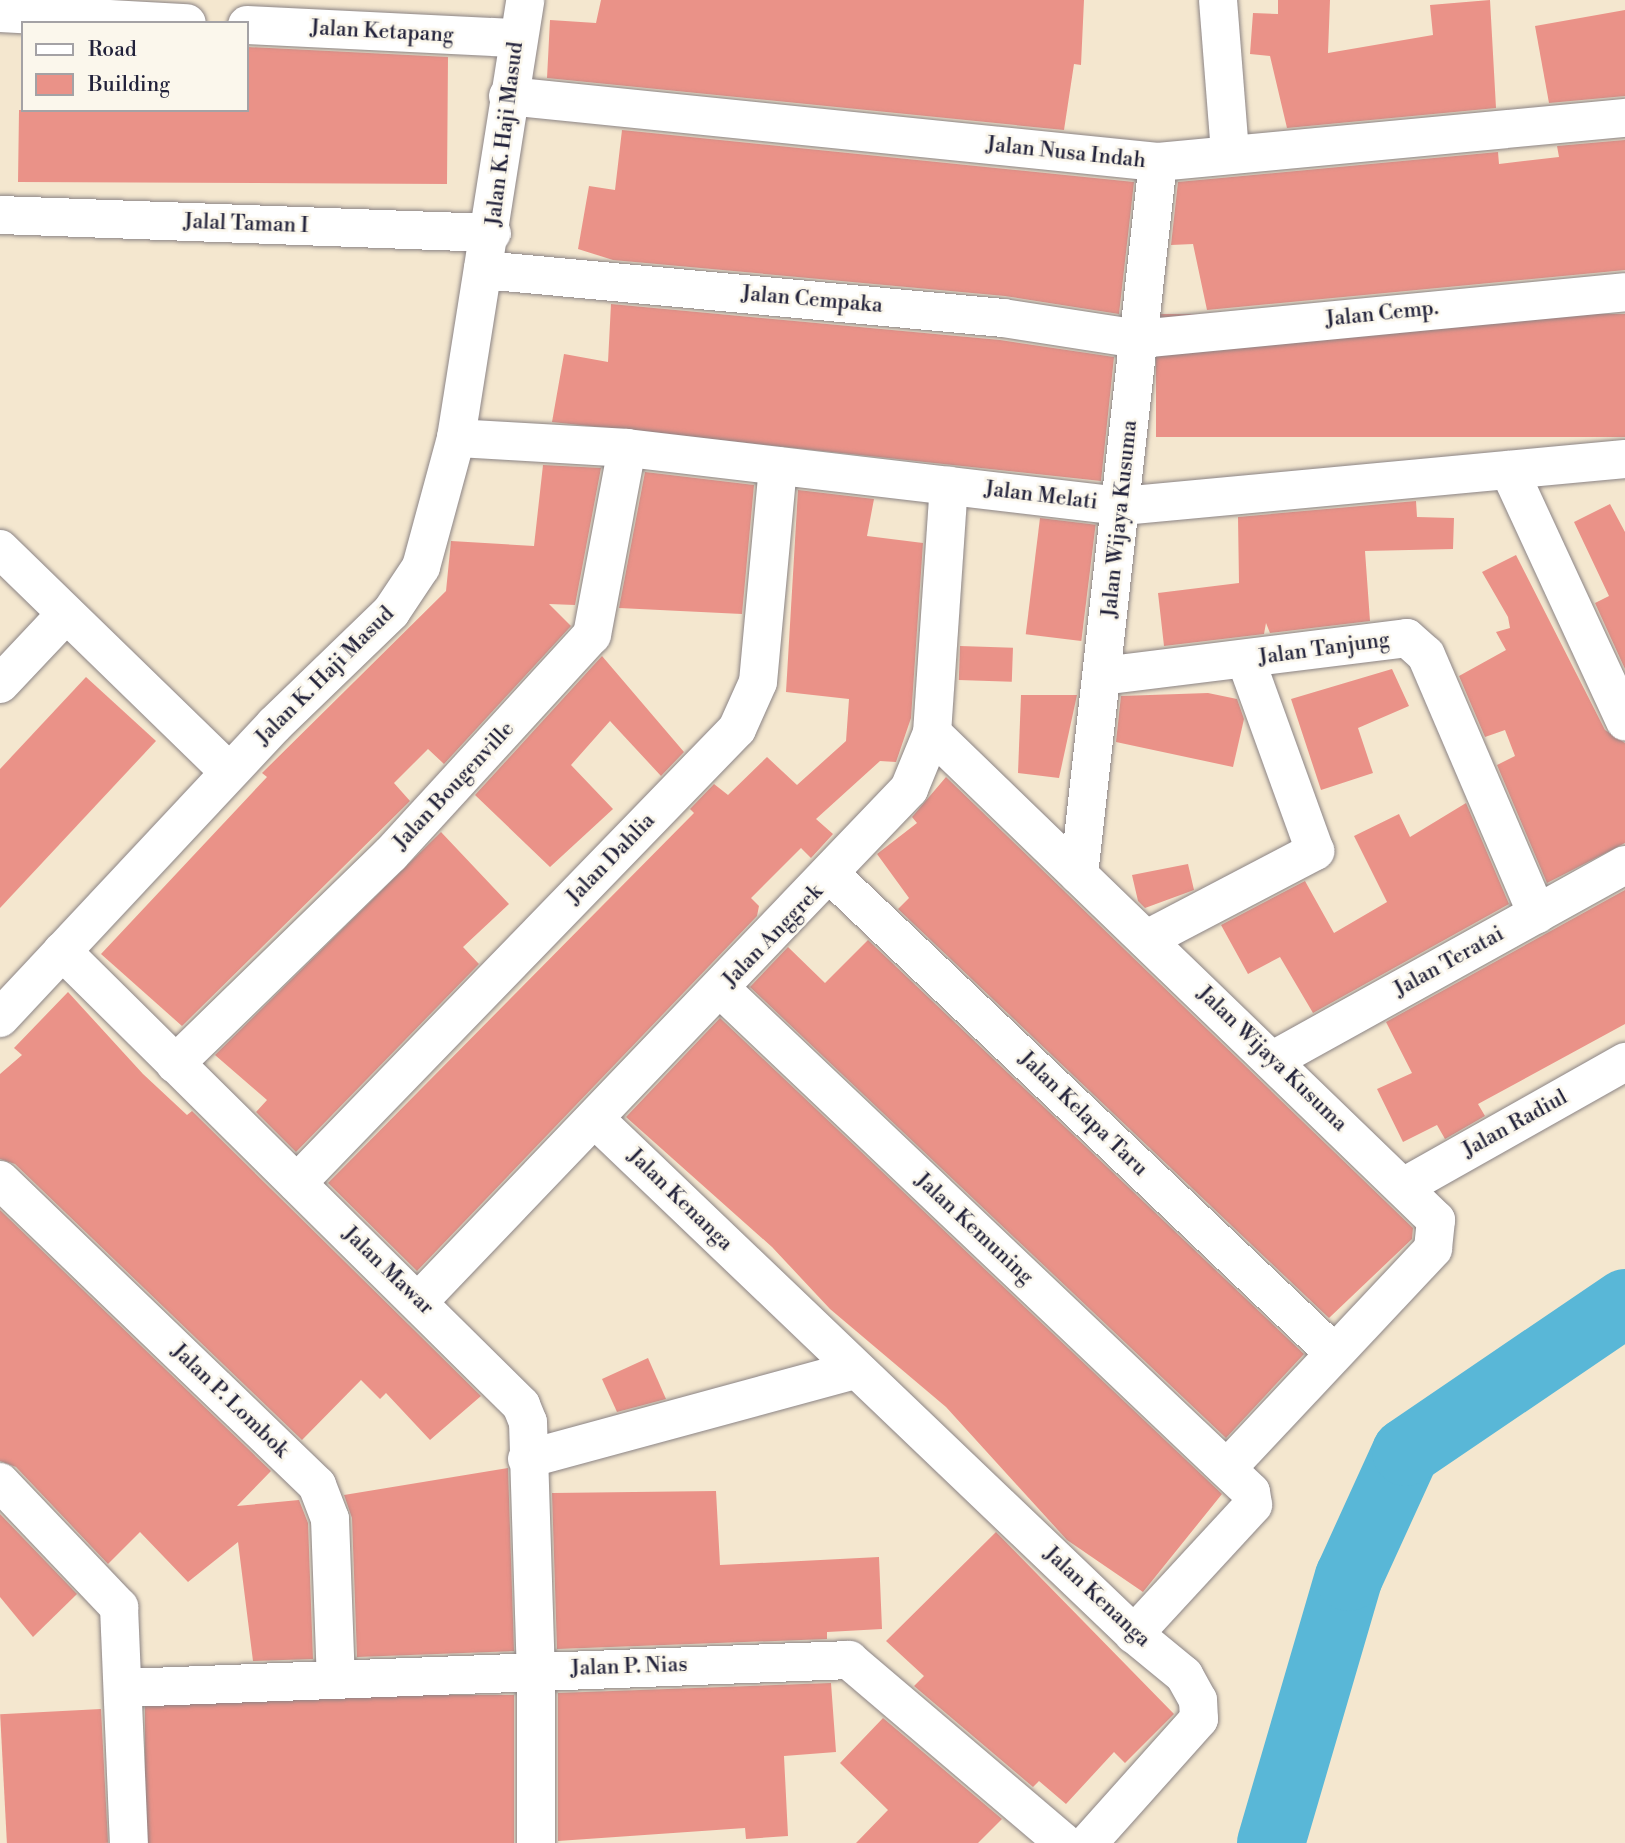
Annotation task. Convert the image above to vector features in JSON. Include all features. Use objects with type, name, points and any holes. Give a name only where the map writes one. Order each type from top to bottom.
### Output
[{"type":"street","name":"Jalan K. Haji Masud","points":[[0,1018],[229,772],[391,612],[421,567],[456,438],[483,270],[492,233],[508,96],[525,0]]},
{"type":"street","points":[[1218,0],[1230,151]]},
{"type":"street","points":[[0,13],[163,15]]},
{"type":"street","name":"Jalan Ketapang","points":[[248,25],[310,14],[517,38]]},
{"type":"street","name":"Jalan Nusa Indah","points":[[508,96],[1158,162],[1230,151],[1625,118]]},
{"type":"street","name":"Jalan Wijaya Kusuma","points":[[1079,875],[1122,506],[1158,162]]},
{"type":"street","name":"Jalal Taman I","points":[[0,215],[492,233]]},
{"type":"street","name":"Jalan Cempaka","points":[[483,270],[1003,318],[1139,339]]},
{"type":"street","name":"Jalan Cemp.","points":[[1139,339],[1625,292]]},
{"type":"street","name":"Jalan Melati","points":[[456,438],[627,448],[1122,506],[1625,459]]},
{"type":"street","name":"Jalan Bougenville","points":[[175,1064],[391,854],[592,635],[627,448]]},
{"type":"street","name":"Jalan Dahlia","points":[[297,1183],[737,729],[758,682],[778,466]]},
{"type":"street","points":[[1509,470],[1625,721]]},
{"type":"street","name":"Jalan Anggrek","points":[[419,1301],[722,990],[909,789],[932,733],[948,486]]},
{"type":"street","points":[[0,549],[229,772]]},
{"type":"street","points":[[0,684],[66,614]]},
{"type":"street","name":"Jalan Tanjung","points":[[1102,676],[1246,660],[1390,638],[1419,645],[1537,914]]},
{"type":"street","points":[[1147,939],[1315,851],[1246,660]]},
{"type":"street","name":"Jalan Wijaya Kusuma","points":[[932,733],[1405,1186],[1436,1220],[1438,1241],[1227,1468]]},
{"type":"street","name":"Jalan Teratai","points":[[1273,1060],[1625,865]]},
{"type":"street","name":"Jalan Kelapa Taru","points":[[831,875],[1334,1353]]},
{"type":"street","name":"Jalan Mawar","points":[[62,951],[297,1183],[510,1387],[527,1422],[536,1670],[536,1843]]},
{"type":"street","name":"Jalan Kemuning","points":[[722,990],[1251,1492],[1253,1505],[1134,1634]]},
{"type":"street","name":"Jalan Radiul","points":[[1405,1186],[1625,1062]]},
{"type":"street","name":"Jalan Kenanga","points":[[595,1119],[1134,1634],[1184,1675],[1198,1700],[1199,1719],[1088,1843]]},
{"type":"street","name":"Jalan P. Lombok","points":[[0,1180],[317,1485],[330,1519],[336,1679]]},
{"type":"street","points":[[527,1459],[855,1370]]},
{"type":"street","points":[[0,1482],[115,1599],[124,1621],[130,1843]]},
{"type":"street","name":"Jalan P. Nias","points":[[125,1688],[536,1670],[858,1662],[1064,1843]]},
{"type":"building","points":[[601,0],[1084,0],[1081,65],[1074,64],[1064,130],[547,78],[550,20],[596,23]]},
{"type":"building","points":[[1278,0],[1330,0],[1328,53],[1433,35],[1430,5],[1490,0],[1496,108],[1287,128],[1270,56],[1250,54],[1253,13],[1278,14]]},
{"type":"building","points":[[1625,10],[1625,96],[1549,103],[1535,26]]},
{"type":"building","points":[[248,47],[448,57],[447,184],[18,182],[19,110],[248,112]]},
{"type":"building","points":[[622,130],[1134,182],[1119,314],[1005,296],[613,260],[578,249],[589,186],[615,190]]},
{"type":"building","points":[[1625,140],[1625,270],[1207,310],[1193,244],[1171,245],[1178,182],[1498,152],[1499,164],[1559,157],[1557,146]]},
{"type":"building","points":[[611,304],[1000,340],[1114,357],[1101,481],[552,422],[564,354],[608,362]]},
{"type":"building","points":[[1156,314],[1625,314],[1625,437],[1156,437]]},
{"type":"building","points":[[543,465],[601,468],[575,605],[549,604],[571,626],[444,764],[428,749],[394,783],[410,801],[182,1026],[101,954],[267,777],[262,773],[446,591],[451,541],[534,546]]},
{"type":"building","points":[[645,472],[754,485],[742,614],[619,608]]},
{"type":"building","points":[[798,490],[874,499],[867,536],[923,543],[911,718],[896,762],[880,761],[816,819],[833,834],[811,858],[801,848],[751,898],[759,906],[757,916],[417,1271],[328,1183],[694,813],[690,809],[714,784],[728,795],[767,757],[797,785],[846,741],[849,699],[786,692]]},
{"type":"building","points":[[1416,501],[1417,517],[1454,518],[1453,549],[1365,551],[1370,621],[1270,633],[1266,623],[1264,634],[1164,646],[1158,593],[1239,583],[1238,517]]},
{"type":"building","points":[[1610,504],[1625,532],[1625,669],[1595,603],[1609,596],[1574,522]]},
{"type":"building","points":[[1040,518],[1096,525],[1081,641],[1026,634]]},
{"type":"building","points":[[1516,555],[1605,730],[1625,743],[1625,843],[1547,883],[1497,765],[1515,756],[1505,730],[1485,737],[1459,676],[1506,650],[1496,632],[1510,628],[1508,617],[1482,572]]},
{"type":"building","points":[[960,646],[1013,648],[1012,682],[959,680]]},
{"type":"building","points":[[602,656],[684,752],[661,776],[610,721],[571,765],[613,809],[550,867],[475,795]]},
{"type":"building","points":[[1392,669],[1409,706],[1358,728],[1373,773],[1321,790],[1291,699]]},
{"type":"building","points":[[86,677],[156,741],[0,908],[0,769]]},
{"type":"building","points":[[1208,693],[1237,699],[1244,719],[1233,767],[1116,742],[1121,696]]},
{"type":"building","points":[[1021,695],[1077,695],[1059,778],[1018,773]]},
{"type":"building","points":[[946,777],[1413,1228],[1412,1239],[1329,1318],[898,909],[909,898],[877,854],[917,823],[912,817]]},
{"type":"building","points":[[1466,803],[1509,904],[1313,1013],[1280,957],[1248,974],[1221,925],[1305,881],[1334,933],[1387,902],[1354,836],[1399,814],[1410,837]]},
{"type":"building","points":[[441,832],[509,904],[463,947],[479,964],[296,1152],[256,1112],[267,1100],[215,1055]]},
{"type":"building","points":[[1188,864],[1194,890],[1145,908],[1138,901],[1132,875]]},
{"type":"building","points":[[1625,890],[1625,1024],[1478,1104],[1485,1116],[1445,1139],[1437,1125],[1403,1142],[1377,1089],[1412,1073],[1386,1022]]},
{"type":"building","points":[[868,940],[1304,1354],[1226,1438],[750,987],[788,947],[825,983]]},
{"type":"building","points":[[68,992],[143,1074],[187,1115],[192,1111],[481,1396],[430,1440],[386,1393],[380,1399],[361,1380],[302,1440],[15,1164],[0,1159],[0,1074],[22,1055],[14,1048]]},
{"type":"building","points":[[720,1018],[1222,1494],[1143,1592],[1067,1540],[946,1407],[830,1309],[772,1247],[626,1117]]},
{"type":"building","points":[[0,1210],[271,1471],[237,1506],[299,1500],[308,1523],[313,1659],[253,1661],[238,1542],[188,1582],[140,1532],[108,1564],[16,1467],[0,1461]]},
{"type":"building","points":[[648,1358],[666,1399],[617,1412],[602,1379]]},
{"type":"building","points":[[508,1468],[514,1651],[357,1657],[352,1518],[344,1495]]},
{"type":"building","points":[[716,1491],[720,1565],[879,1557],[882,1629],[827,1632],[827,1639],[557,1649],[552,1493]]},
{"type":"building","points":[[0,1514],[77,1594],[33,1637],[0,1597]]},
{"type":"building","points":[[996,1532],[1174,1714],[1125,1763],[1114,1752],[1066,1804],[1039,1781],[1033,1787],[914,1686],[924,1676],[886,1641]]},
{"type":"building","points":[[831,1683],[836,1752],[784,1756],[788,1836],[746,1839],[745,1828],[558,1841],[558,1693]]},
{"type":"building","points":[[145,1695],[514,1695],[514,1843],[145,1843]]},
{"type":"building","points":[[101,1709],[108,1843],[7,1843],[0,1714]]},
{"type":"building","points":[[883,1718],[1002,1819],[978,1843],[856,1843],[888,1810],[840,1763]]},
{"type":"waterway","points":[[1271,1843],[1349,1577],[1406,1452],[1625,1303]]}]
